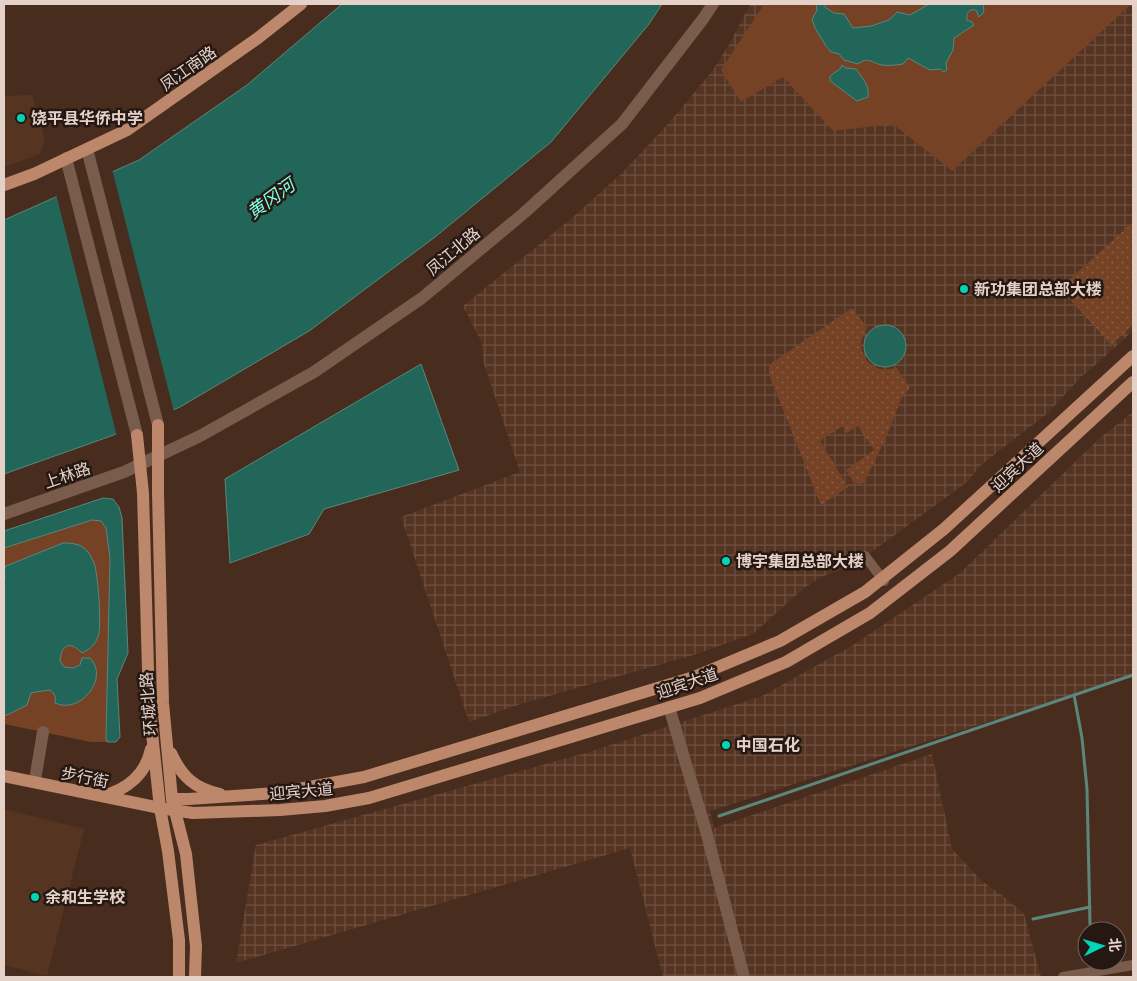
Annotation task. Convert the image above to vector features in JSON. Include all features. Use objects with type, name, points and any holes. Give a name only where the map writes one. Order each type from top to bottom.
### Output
[{"type":"main road","name":"凤江北路","points":[[140,464],[200,436],[314,372],[422,298],[524,213],[622,124],[713,4]]},
{"type":"main road","name":"凤江南路","points":[[4,185],[34,174],[127,130],[300,7]]},
{"type":"main road","name":"环城北路","points":[[87,149],[158,425],[162,703],[172,799],[186,854],[196,946],[195,977]]},
{"type":"main road","name":"环城北路","points":[[66,158],[137,435],[142,493],[149,705],[160,808],[168,851],[179,940],[179,977]]},
{"type":"main road","name":"迎宾大道","points":[[172,799],[277,794],[364,777],[694,677],[780,641],[865,592],[937,535],[1133,356]]},
{"type":"main road","name":"迎宾大道","points":[[160,808],[192,813],[280,810],[325,806],[369,798],[700,698],[786,662],[870,613],[950,551],[1133,382]]},
{"type":"main road","name":"上林路","points":[[4,514],[124,472],[140,464]]},
{"type":"main road","points":[[937,535],[950,551]]},
{"type":"main road","points":[[833,611],[843,629]]},
{"type":"main road","points":[[736,660],[744,680]]},
{"type":"main road","points":[[621,698],[627,719]]},
{"type":"main road","points":[[669,707],[706,831],[744,977]]},
{"type":"main road","points":[[35,780],[42,732]]},
{"type":"main road","points":[[166,739],[174,762],[189,781],[210,792],[235,796]]},
{"type":"main road","points":[[100,796],[120,790],[136,778],[148,760],[153,741]]},
{"type":"main road","name":"步行街","points":[[4,776],[160,808]]},
{"type":"street","points":[[865,556],[884,581]]},
{"type":"street","points":[[1063,977],[1133,964]]},
{"type":"shaded area","points":[[751,4],[1133,4],[1133,331],[1081,377],[1048,413],[981,465],[967,482],[854,565],[821,577],[804,588],[754,633],[697,654],[521,704],[469,722],[401,517],[520,472],[483,361],[482,343],[463,306],[572,218],[621,174],[669,123],[713,70]]},
{"type":"shaded area","points":[[764,4],[1126,4],[1129,6],[952,171],[893,124],[833,131],[783,77],[741,102],[721,70]]},
{"type":"shaded area","name":"饶平县华侨中学","points":[[32,95],[45,139],[40,154],[4,167],[4,96]]},
{"type":"shaded area","points":[[1133,222],[1133,325],[1111,345],[1060,288]]},
{"type":"shaded area","points":[[852,308],[867,328],[861,343],[867,360],[873,366],[880,369],[897,368],[910,388],[901,399],[888,433],[865,481],[860,484],[854,483],[846,470],[874,450],[858,426],[847,433],[842,426],[820,441],[848,487],[821,505],[769,374],[769,368],[773,362]]},
{"type":"shaded area","points":[[1133,412],[1133,675],[710,811],[714,828],[932,754],[952,849],[982,881],[1024,914],[1041,977],[663,977],[630,848],[236,963],[256,845],[589,752],[762,696],[855,644],[960,573],[1101,437]]},
{"type":"shaded area","points":[[92,520],[101,521],[106,528],[110,558],[107,742],[91,742],[4,724],[4,548]]},
{"type":"shaded area","name":"余和生学校","points":[[4,809],[84,829],[47,976],[4,965]]},
{"type":"water","name":"黄冈河","points":[[342,4],[662,4],[649,24],[551,142],[435,237],[309,331],[180,407],[111,436],[4,474],[4,220],[139,160],[247,85]]},
{"type":"water","points":[[816,4],[824,4],[826,8],[834,13],[844,14],[853,28],[871,26],[889,20],[897,12],[910,15],[929,4],[983,4],[984,12],[979,17],[976,10],[971,10],[967,15],[967,20],[974,25],[954,38],[953,50],[946,63],[947,70],[944,72],[940,69],[930,70],[908,58],[903,64],[890,65],[882,65],[868,60],[858,64],[844,60],[839,54],[831,52],[815,28],[812,19],[817,10]]},
{"type":"water","points":[[842,65],[846,68],[856,69],[867,85],[868,97],[857,101],[830,81],[830,76],[841,68]]},
{"type":"water","points":[[889,325],[897,328],[903,334],[906,346],[903,358],[897,364],[881,367],[873,364],[867,358],[864,342],[867,334],[873,328]]},
{"type":"water","points":[[421,364],[459,470],[324,509],[309,534],[230,563],[225,479]]},
{"type":"water","points":[[103,498],[113,499],[119,507],[122,518],[128,653],[117,679],[120,737],[116,742],[107,742],[106,738],[110,558],[106,528],[101,521],[92,520],[4,548],[4,531]]},
{"type":"water","points":[[63,543],[83,547],[93,561],[97,581],[100,623],[98,637],[92,647],[82,653],[74,647],[67,646],[62,651],[60,661],[64,667],[73,668],[80,665],[82,658],[90,658],[95,666],[94,684],[82,699],[74,704],[55,703],[55,696],[50,690],[31,693],[27,705],[4,715],[4,569],[6,566]]},
{"type":"pier","points":[[112,169],[174,412],[117,437],[56,194]]},
{"type":"waterway","points":[[719,816],[1133,675]]},
{"type":"waterway","points":[[1074,695],[1082,738],[1087,789],[1090,921]]},
{"type":"waterway","points":[[1033,919],[1090,907]]},
{"type":"place","name":"饶平县华侨中学","points":[[21,118]]},
{"type":"place","name":"新功集团总部大楼","points":[[964,289]]},
{"type":"place","name":"博宇集团总部大楼","points":[[726,561]]},
{"type":"place","name":"中国石化","points":[[726,745]]},
{"type":"place","name":"余和生学校","points":[[35,897]]}]
